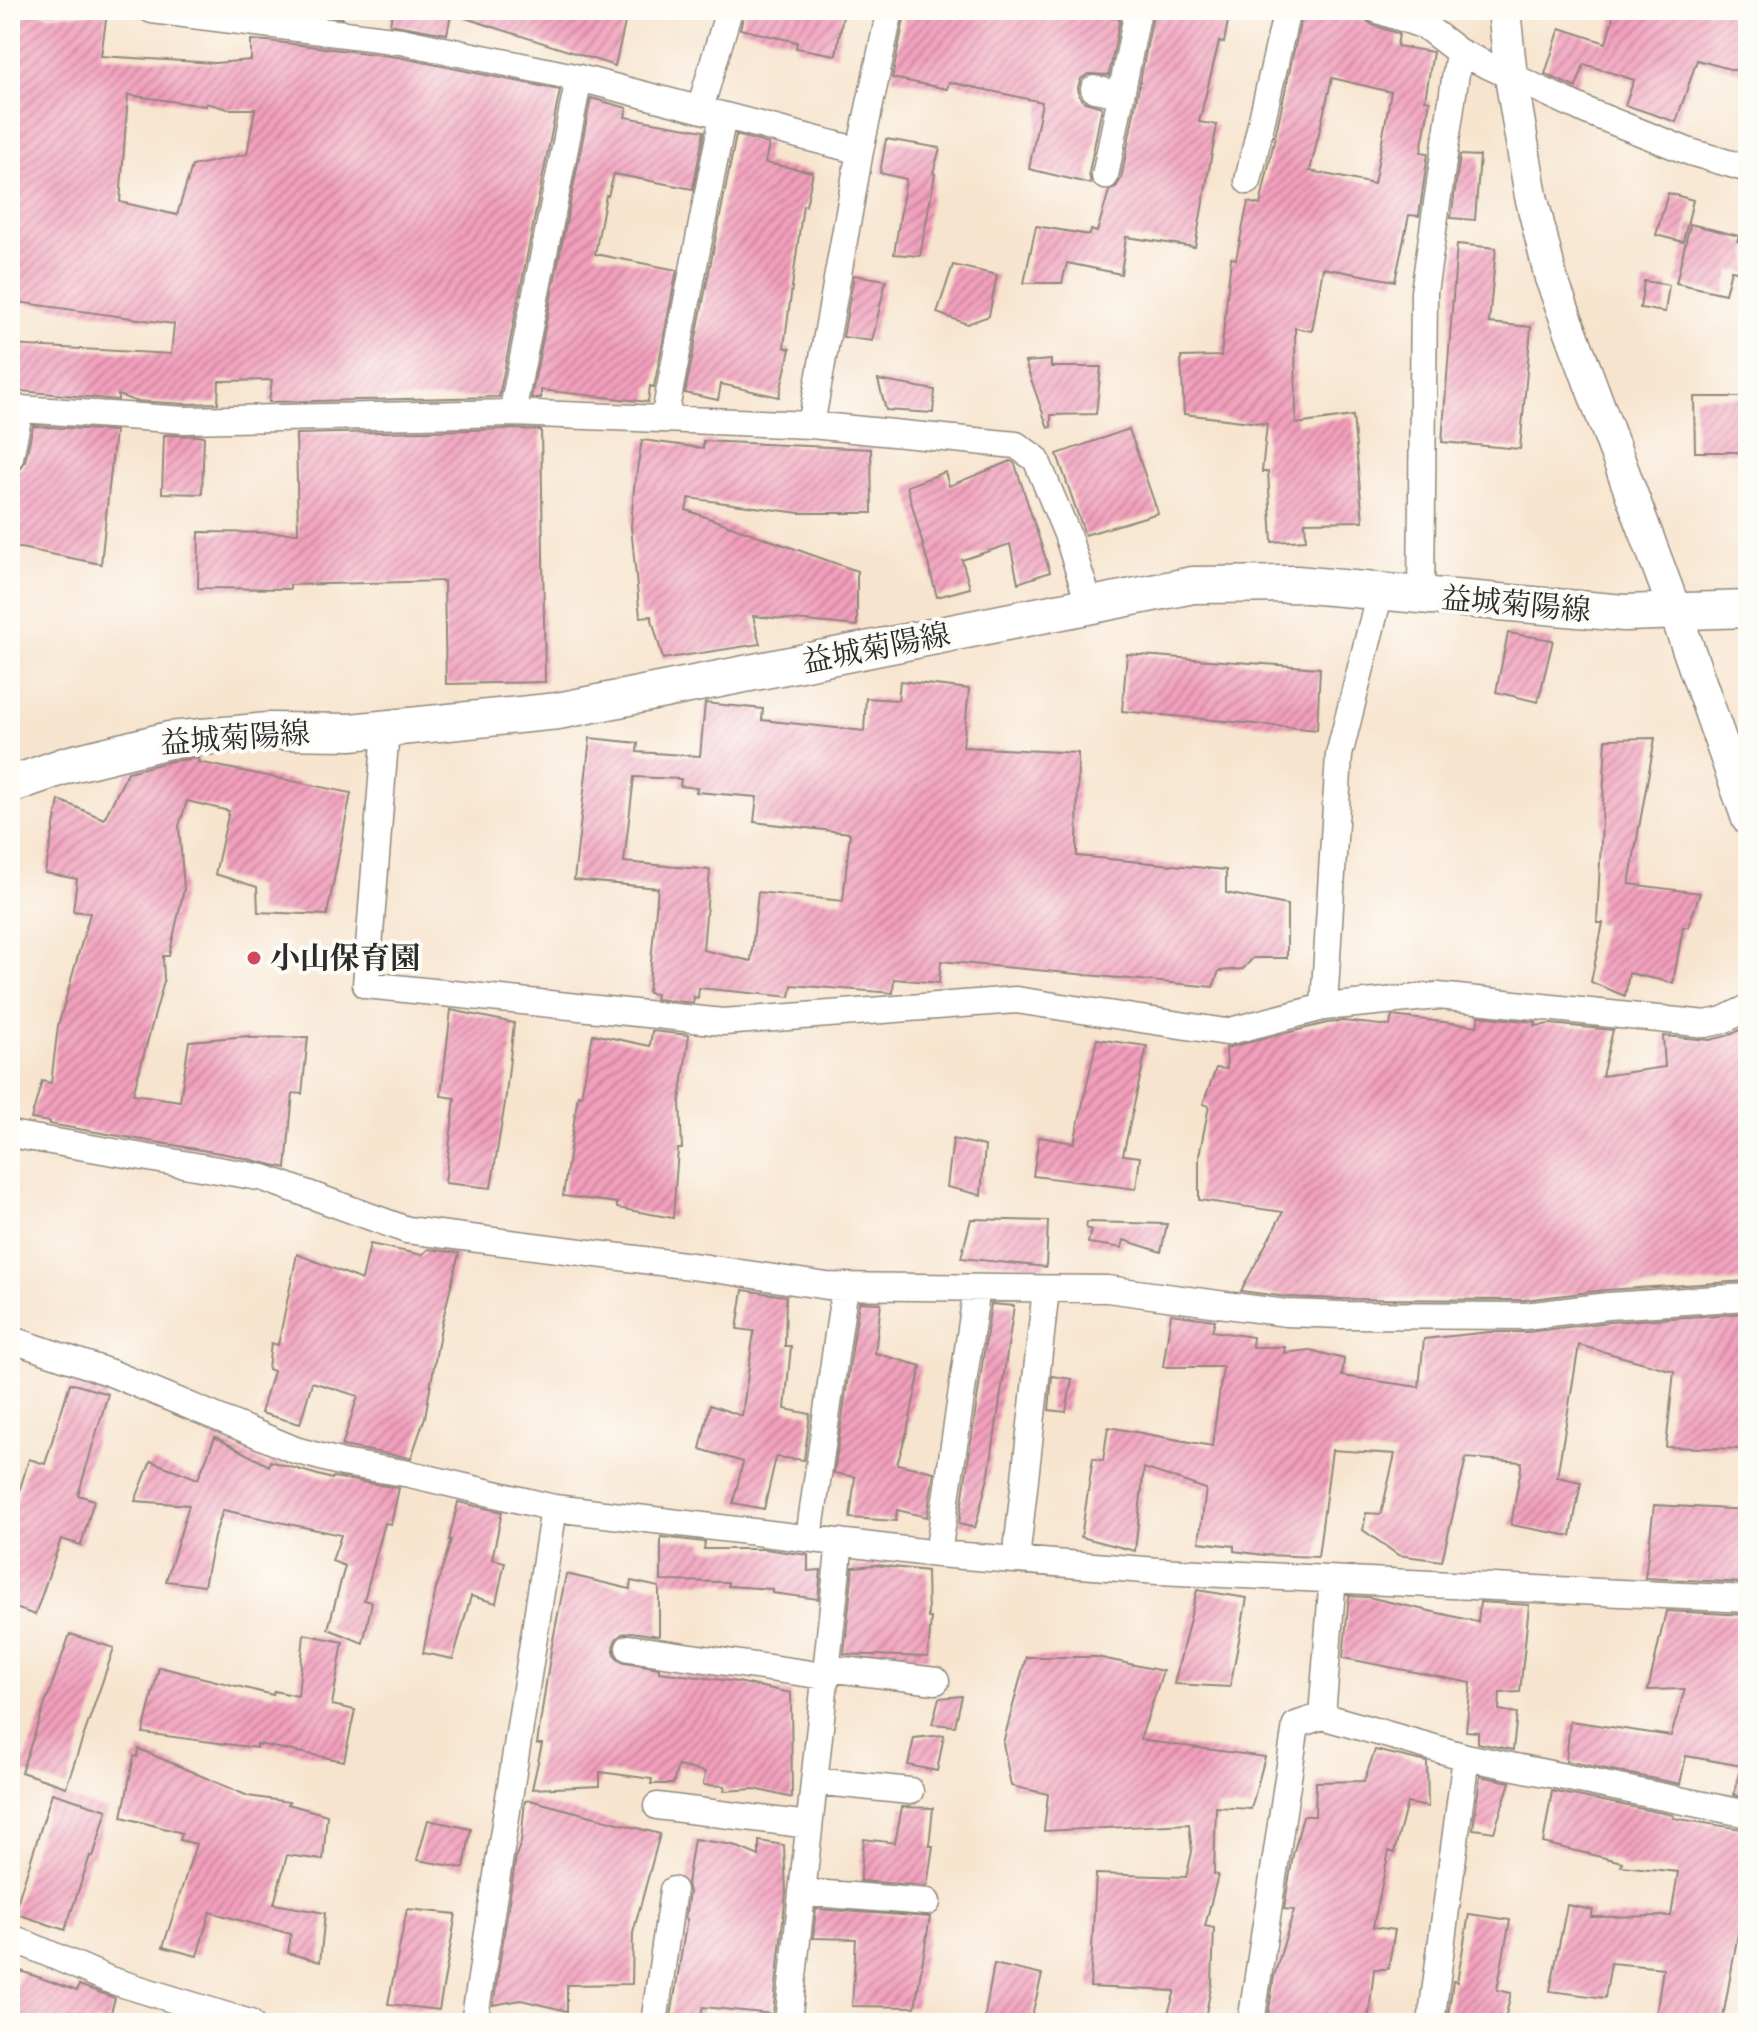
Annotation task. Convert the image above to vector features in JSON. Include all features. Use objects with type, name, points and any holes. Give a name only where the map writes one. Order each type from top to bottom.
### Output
[{"type":"main road","name":"益城菊陽線","points":[[10,785],[67,765],[169,740],[268,731],[351,732],[558,711],[1193,585],[1296,584],[1624,613],[1748,609]]},
{"type":"street","points":[[152,10],[259,16],[401,41],[579,78],[860,151]]},
{"type":"street","points":[[664,419],[729,10]]},
{"type":"street","points":[[811,425],[860,151],[890,10]]},
{"type":"street","points":[[1105,176],[1138,10]]},
{"type":"street","points":[[1248,181],[1287,10]]},
{"type":"street","points":[[1378,10],[1425,26],[1459,52],[1511,77],[1690,152],[1748,169]]},
{"type":"street","points":[[1504,10],[1511,77],[1531,196],[1551,278],[1675,611],[1748,819]]},
{"type":"street","points":[[1421,597],[1424,292],[1459,52]]},
{"type":"street","points":[[512,413],[579,78]]},
{"type":"street","points":[[1094,89],[1121,94]]},
{"type":"street","points":[[10,457],[15,408],[185,420],[512,413],[811,425],[1016,445],[1036,459],[1067,534],[1090,606]]},
{"type":"street","points":[[1324,1007],[1339,755],[1380,592]]},
{"type":"street","points":[[386,729],[366,985],[723,1022],[1016,1000],[1226,1032],[1324,1007],[1438,996],[1706,1024],[1748,1008]]},
{"type":"street","points":[[10,1134],[264,1178],[407,1230],[827,1286],[1107,1289],[1286,1313],[1358,1315],[1525,1316],[1608,1306],[1748,1297]]},
{"type":"street","points":[[809,1537],[845,1286]]},
{"type":"street","points":[[938,1554],[977,1288]]},
{"type":"street","points":[[1016,1560],[1046,1289]]},
{"type":"street","points":[[10,1339],[111,1373],[295,1450],[554,1508],[938,1554],[1016,1560],[1336,1581],[1748,1599]]},
{"type":"street","points":[[474,2023],[554,1508]]},
{"type":"street","points":[[788,2023],[840,1542]]},
{"type":"street","points":[[1322,1716],[1332,1589],[1336,1581]]},
{"type":"street","points":[[629,1648],[826,1672],[936,1681]]},
{"type":"street","points":[[1251,2023],[1296,1725],[1322,1716],[1466,1757],[1748,1814]]},
{"type":"street","points":[[1431,2023],[1466,1757]]},
{"type":"street","points":[[814,1781],[910,1791]]},
{"type":"street","points":[[657,1806],[809,1825]]},
{"type":"street","points":[[654,2023],[673,1890]]},
{"type":"street","points":[[802,1892],[927,1902]]},
{"type":"street","points":[[10,1937],[110,1980],[250,2023]]},
{"type":"building","points":[[14,10],[34,10],[47,15],[107,13],[101,56],[215,63],[251,60],[251,40],[268,41],[398,57],[560,90],[499,397],[269,402],[272,380],[219,381],[218,403],[135,401],[118,395],[118,400],[10,390],[10,345],[171,354],[174,324],[10,301],[10,95]],"holes":[[[128,95],[206,106],[206,103],[228,109],[255,109],[247,154],[192,166],[177,215],[120,202]]]},
{"type":"building","points":[[290,10],[344,10],[342,18]]},
{"type":"building","points":[[393,10],[452,10],[447,34],[390,24]]},
{"type":"building","points":[[457,10],[628,10],[615,66],[456,15]]},
{"type":"building","points":[[745,10],[844,10],[836,55],[796,48],[797,42],[740,29]]},
{"type":"building","points":[[906,10],[1078,10],[1120,19],[1109,75],[1088,74],[1081,79],[1078,87],[1084,102],[1102,107],[1089,173],[1091,184],[1029,169],[1042,102],[949,82],[947,89],[892,78]]},
{"type":"building","points":[[1154,10],[1230,10],[1224,43],[1219,42],[1199,122],[1217,125],[1195,247],[1126,237],[1121,274],[1067,263],[1062,283],[1024,283],[1036,226],[1090,235],[1091,230],[1097,232],[1109,191],[1121,179]]},
{"type":"building","points":[[1303,10],[1342,10],[1341,14],[1399,34],[1397,46],[1433,52],[1425,100],[1430,101],[1421,152],[1428,153],[1419,216],[1409,215],[1395,281],[1323,268],[1312,331],[1295,328],[1296,424],[1353,416],[1363,521],[1305,522],[1306,540],[1272,542],[1268,472],[1262,472],[1267,424],[1184,414],[1181,357],[1221,356],[1231,258],[1236,259],[1248,202],[1260,205]],"holes":[[[1332,78],[1391,92],[1374,184],[1310,171]]]},
{"type":"building","points":[[1615,10],[1748,10],[1748,74],[1697,60],[1676,122],[1625,105],[1634,80],[1584,64],[1576,88],[1545,74],[1560,28],[1606,43]]},
{"type":"building","points":[[591,98],[627,108],[625,117],[704,131],[693,189],[614,174],[606,195],[595,254],[677,270],[654,387],[650,386],[648,402],[541,390],[541,398],[531,398]]},
{"type":"building","points":[[736,135],[769,144],[765,163],[813,172],[806,206],[803,205],[784,347],[790,349],[779,397],[721,384],[718,400],[685,393]]},
{"type":"building","points":[[886,139],[940,148],[920,256],[894,254],[906,179],[880,173]]},
{"type":"building","points":[[1460,155],[1480,156],[1475,220],[1451,218]]},
{"type":"building","points":[[1668,193],[1693,200],[1683,242],[1656,235]]},
{"type":"building","points":[[1690,224],[1739,236],[1737,241],[1748,244],[1748,273],[1731,270],[1725,294],[1676,283]]},
{"type":"building","points":[[1457,244],[1496,248],[1489,323],[1531,327],[1520,449],[1442,442]]},
{"type":"building","points":[[953,265],[997,275],[989,316],[967,324],[937,313]]},
{"type":"building","points":[[854,275],[886,280],[872,341],[843,337]]},
{"type":"building","points":[[1644,281],[1669,285],[1665,312],[1640,308]]},
{"type":"building","points":[[1051,360],[1051,367],[1101,367],[1096,414],[1051,415],[1051,427],[1048,428],[1025,362]]},
{"type":"building","points":[[878,380],[935,390],[933,413],[886,410]]},
{"type":"building","points":[[1694,397],[1741,397],[1741,452],[1695,452]]},
{"type":"building","points":[[33,426],[115,431],[101,564],[10,546],[10,473],[21,468],[25,461]]},
{"type":"building","points":[[1129,429],[1158,513],[1085,535],[1057,454]]},
{"type":"building","points":[[541,430],[545,682],[446,684],[444,581],[290,585],[290,589],[198,588],[199,532],[298,533],[296,434]]},
{"type":"building","points":[[164,435],[204,436],[202,494],[162,493]]},
{"type":"building","points":[[642,440],[703,448],[703,441],[871,449],[872,513],[799,513],[689,498],[686,510],[857,571],[857,626],[753,616],[760,644],[663,659],[651,616],[640,617],[631,527]]},
{"type":"building","points":[[1011,461],[1015,464],[1050,572],[1018,583],[1010,544],[962,560],[970,588],[937,597],[907,486],[945,472],[949,486]]},
{"type":"building","points":[[1508,633],[1553,640],[1538,702],[1496,692]]},
{"type":"building","points":[[1127,654],[1320,668],[1317,730],[1122,711]]},
{"type":"building","points":[[900,681],[969,689],[963,747],[1078,753],[1077,856],[1226,870],[1226,893],[1287,905],[1287,958],[1253,958],[1243,969],[1219,971],[1213,987],[941,961],[939,983],[894,979],[893,993],[792,985],[790,997],[699,988],[698,998],[694,997],[693,1003],[655,999],[656,994],[648,993],[658,888],[574,880],[590,738],[638,743],[637,752],[700,756],[705,703],[763,709],[762,720],[864,731],[866,698],[898,700]],"holes":[[[634,777],[681,779],[680,786],[697,788],[696,792],[757,797],[754,822],[850,833],[843,901],[758,892],[751,961],[703,950],[710,870],[624,862]]]},
{"type":"building","points":[[1655,738],[1629,884],[1700,893],[1688,927],[1683,927],[1673,983],[1629,973],[1625,996],[1591,982],[1603,923],[1597,923],[1606,739]]},
{"type":"building","points":[[199,758],[198,762],[351,793],[327,915],[258,912],[257,887],[215,874],[229,811],[187,801],[179,826],[184,889],[169,956],[163,956],[164,981],[133,1094],[180,1101],[189,1041],[250,1036],[308,1037],[302,1094],[293,1093],[286,1168],[31,1119],[42,1081],[51,1083],[58,1026],[90,913],[73,911],[77,879],[45,873],[59,800],[104,819],[128,772]]},
{"type":"building","points":[[451,1010],[514,1023],[491,1188],[445,1183],[455,1098],[441,1096]]},
{"type":"building","points":[[1392,1016],[1477,1026],[1479,1016],[1536,1022],[1535,1026],[1550,1024],[1613,1030],[1602,1076],[1665,1067],[1663,1036],[1710,1040],[1748,1026],[1748,1281],[1606,1290],[1524,1300],[1342,1299],[1241,1291],[1283,1212],[1199,1200],[1199,1156],[1209,1106],[1203,1104],[1216,1068],[1227,1069],[1226,1048],[1327,1023],[1343,1021],[1390,1026]]},
{"type":"building","points":[[652,1031],[689,1035],[680,1101],[682,1149],[678,1149],[673,1218],[617,1208],[617,1203],[563,1196],[578,1095],[581,1096],[593,1034],[650,1046]]},
{"type":"building","points":[[1097,1039],[1147,1046],[1123,1155],[1140,1157],[1136,1189],[1033,1176],[1039,1137],[1074,1143]]},
{"type":"building","points":[[953,1139],[985,1146],[981,1195],[947,1187]]},
{"type":"building","points":[[971,1219],[1048,1221],[1046,1267],[961,1258]]},
{"type":"building","points":[[1087,1222],[1167,1224],[1161,1252],[1124,1240],[1122,1248],[1088,1243],[1091,1230],[1086,1228]]},
{"type":"building","points":[[370,1244],[422,1255],[428,1249],[459,1253],[441,1327],[425,1417],[411,1458],[342,1446],[358,1396],[312,1382],[300,1424],[261,1413],[273,1371],[268,1369],[271,1343],[278,1345],[297,1254],[362,1280]]},
{"type":"building","points":[[743,1290],[786,1296],[785,1346],[791,1346],[785,1409],[810,1414],[804,1460],[776,1457],[764,1509],[733,1503],[743,1462],[700,1449],[710,1405],[742,1416],[754,1331],[737,1329]]},
{"type":"building","points":[[859,1302],[881,1303],[875,1353],[921,1366],[897,1464],[934,1472],[927,1517],[897,1510],[896,1521],[850,1518],[855,1477],[834,1473]]},
{"type":"building","points":[[991,1304],[1014,1306],[989,1474],[975,1528],[959,1524]]},
{"type":"building","points":[[1748,1313],[1745,1449],[1666,1447],[1674,1371],[1579,1345],[1557,1477],[1581,1482],[1571,1536],[1511,1525],[1522,1462],[1466,1458],[1442,1561],[1398,1555],[1363,1530],[1366,1513],[1381,1514],[1395,1454],[1332,1450],[1318,1557],[1264,1555],[1234,1551],[1234,1546],[1199,1542],[1206,1489],[1144,1468],[1135,1551],[1081,1537],[1093,1458],[1103,1461],[1108,1427],[1212,1446],[1223,1367],[1163,1367],[1171,1314],[1215,1320],[1212,1331],[1253,1337],[1252,1347],[1285,1347],[1284,1353],[1310,1350],[1344,1359],[1342,1376],[1419,1387],[1424,1339]]},
{"type":"building","points":[[1052,1376],[1072,1379],[1066,1412],[1049,1410]]},
{"type":"building","points":[[70,1383],[108,1394],[78,1495],[94,1500],[81,1545],[61,1539],[35,1615],[10,1606],[10,1522],[29,1459],[45,1464]]},
{"type":"building","points":[[215,1437],[269,1466],[270,1461],[332,1479],[399,1488],[391,1524],[385,1523],[364,1600],[372,1602],[363,1643],[328,1629],[345,1566],[332,1561],[341,1535],[223,1510],[204,1586],[166,1581],[189,1505],[135,1501],[151,1461],[198,1479]]},
{"type":"building","points":[[458,1502],[502,1512],[492,1559],[505,1562],[496,1603],[471,1596],[453,1659],[423,1653]]},
{"type":"building","points":[[1654,1505],[1748,1510],[1748,1583],[1645,1578]]},
{"type":"building","points":[[661,1537],[705,1542],[704,1549],[764,1549],[808,1555],[808,1571],[821,1570],[818,1599],[772,1593],[772,1589],[728,1586],[728,1582],[661,1581]]},
{"type":"building","points":[[876,1565],[927,1571],[928,1618],[931,1618],[928,1657],[844,1654],[853,1567]]},
{"type":"building","points":[[566,1574],[630,1589],[631,1581],[659,1587],[659,1636],[631,1632],[622,1634],[613,1647],[620,1661],[659,1668],[659,1672],[738,1682],[791,1693],[792,1798],[755,1789],[724,1791],[725,1786],[703,1785],[705,1772],[678,1766],[673,1784],[651,1784],[652,1779],[600,1772],[600,1786],[532,1789],[542,1744],[537,1744],[551,1650]]},
{"type":"building","points":[[1197,1590],[1247,1598],[1230,1687],[1174,1684]]},
{"type":"building","points":[[1349,1596],[1368,1597],[1478,1622],[1480,1602],[1529,1605],[1520,1692],[1500,1693],[1499,1710],[1517,1713],[1513,1750],[1478,1743],[1478,1732],[1466,1731],[1471,1683],[1343,1658]]},
{"type":"building","points":[[1666,1611],[1748,1615],[1748,1767],[1686,1756],[1680,1784],[1566,1761],[1570,1721],[1671,1736],[1685,1689],[1648,1690]]},
{"type":"building","points":[[70,1634],[114,1648],[66,1787],[21,1772]]},
{"type":"building","points":[[304,1634],[343,1642],[332,1705],[355,1710],[344,1761],[257,1744],[256,1748],[143,1733],[159,1667],[273,1695],[274,1691],[298,1696]]},
{"type":"building","points":[[1026,1657],[1097,1657],[1163,1671],[1140,1740],[1265,1757],[1251,1809],[1216,1807],[1214,1874],[1218,1875],[1205,1926],[1214,1928],[1212,1983],[1204,2023],[1165,2023],[1175,1991],[1090,1987],[1096,1874],[1186,1877],[1192,1852],[1189,1824],[1044,1831],[1048,1794],[1011,1786],[1003,1743]]},
{"type":"building","points":[[962,1696],[955,1726],[932,1724],[939,1698]]},
{"type":"building","points":[[944,1735],[937,1771],[908,1765],[914,1738]]},
{"type":"building","points":[[139,1749],[248,1796],[289,1802],[327,1815],[323,1860],[287,1855],[274,1904],[325,1913],[320,1962],[288,1953],[291,1934],[210,1912],[197,1956],[163,1947],[196,1844],[180,1840],[182,1833],[122,1817],[134,1756],[137,1757]]},
{"type":"building","points":[[1375,1750],[1427,1762],[1428,1807],[1407,1803],[1394,1853],[1389,1851],[1373,1927],[1395,1930],[1388,1969],[1374,1969],[1368,2023],[1267,2023],[1274,1976],[1294,1910],[1284,1909],[1293,1855],[1303,1816],[1315,1816],[1316,1782],[1364,1781]]},
{"type":"building","points":[[1739,1772],[1748,1773],[1748,1798],[1734,1795]]},
{"type":"building","points":[[1480,1776],[1510,1782],[1494,1832],[1473,1829]]},
{"type":"building","points":[[1552,1791],[1673,1815],[1673,1818],[1748,1830],[1748,1877],[1722,2023],[1655,2023],[1663,1968],[1611,1963],[1605,1998],[1550,1991],[1567,1905],[1593,1910],[1591,1917],[1671,1916],[1678,1872],[1621,1866],[1622,1862],[1543,1843]]},
{"type":"building","points":[[52,1793],[107,1810],[65,1930],[14,1913]]},
{"type":"building","points":[[525,1801],[660,1834],[633,1933],[632,1984],[567,1985],[567,2011],[521,2000],[493,2005],[516,1856],[521,1842]]},
{"type":"building","points":[[902,1807],[933,1808],[929,1846],[933,1846],[927,1886],[860,1881],[864,1839],[895,1843]]},
{"type":"building","points":[[428,1820],[471,1829],[464,1868],[417,1860]]},
{"type":"building","points":[[694,1839],[733,1845],[759,1856],[759,1841],[784,1845],[786,1892],[773,2014],[703,2007],[699,2023],[670,2023],[687,1919],[687,1883]]},
{"type":"building","points":[[407,1909],[456,1914],[439,2010],[388,2004]]},
{"type":"building","points":[[816,1909],[930,1917],[915,2007],[852,2006],[856,1939],[813,1938]]},
{"type":"building","points":[[1469,1914],[1510,1920],[1497,1990],[1511,1993],[1504,2023],[1447,2023],[1453,1981],[1457,1982]]},
{"type":"building","points":[[994,1964],[1042,1975],[1030,2023],[984,2020]]},
{"type":"building","points":[[21,1971],[77,1991],[79,1985],[115,1998],[108,2023],[34,2023],[10,2014],[10,2003]]},
{"type":"place","name":"小山保育園","points":[[254,958]]}]
